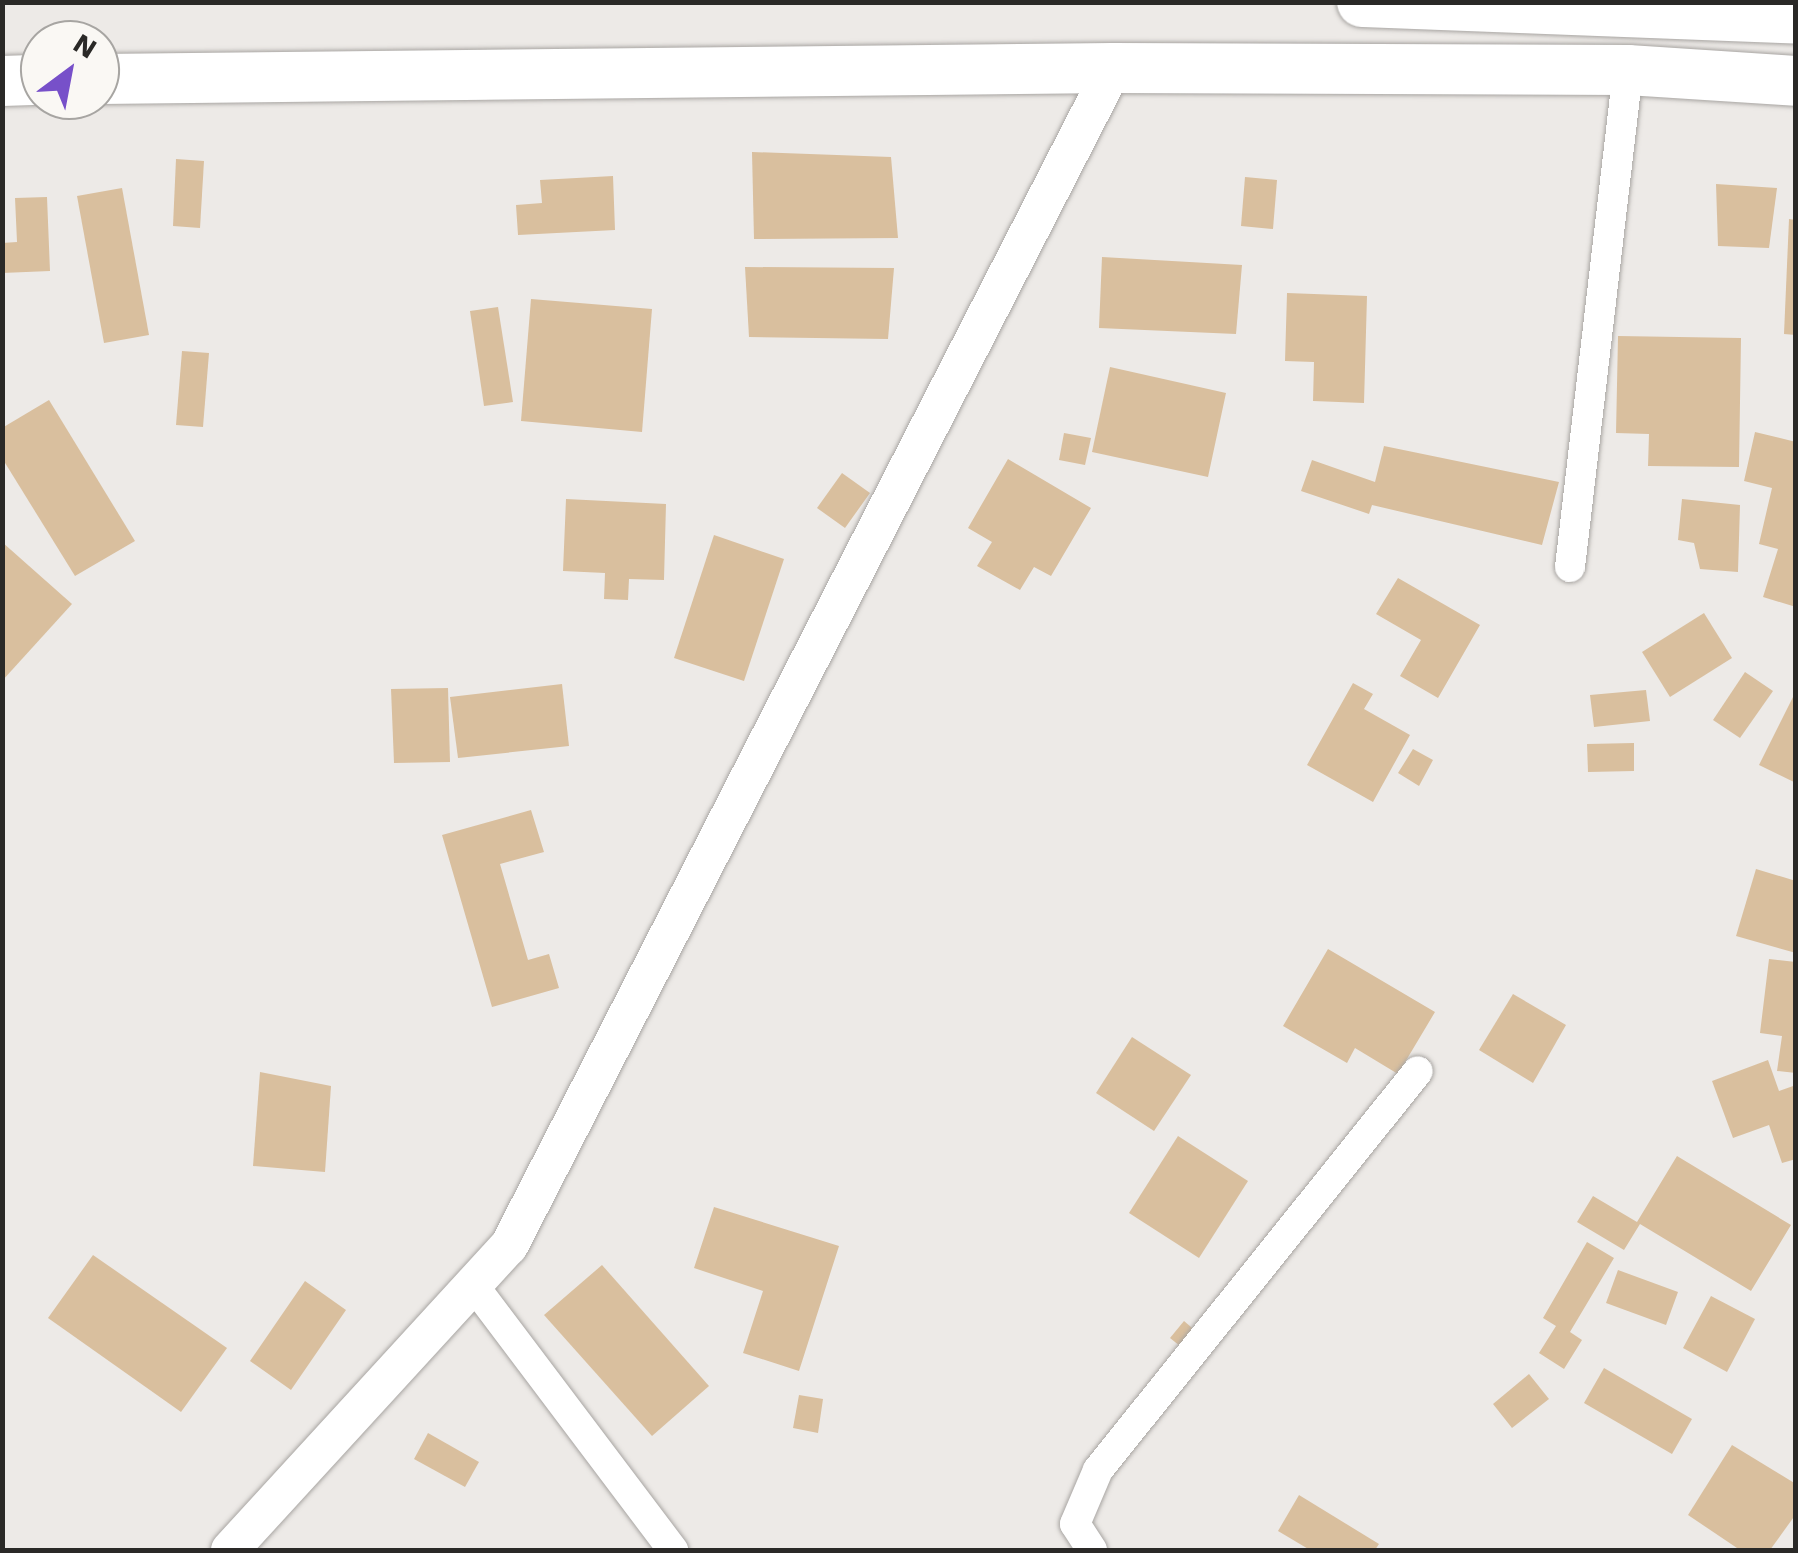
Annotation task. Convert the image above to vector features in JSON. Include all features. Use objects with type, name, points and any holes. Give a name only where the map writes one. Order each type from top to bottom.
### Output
[{"type":"highway","points":[[1362,2],[1796,18]]},
{"type":"highway","points":[[120,79],[1112,68],[1628,70],[1796,81]]},
{"type":"street","points":[[230,1550],[508,1246],[574,1132],[1112,68]]},
{"type":"street","points":[[1570,567],[1628,70]]},
{"type":"street","points":[[1092,1550],[1075,1524],[1098,1470],[1418,1071]]},
{"type":"street","points":[[474,1286],[673,1550]]},
{"type":"building","points":[[752,152],[891,157],[898,238],[754,239]]},
{"type":"building","points":[[176,159],[204,161],[200,228],[173,226]]},
{"type":"building","points":[[613,176],[615,230],[518,235],[516,205],[542,203],[540,180]]},
{"type":"building","points":[[1245,177],[1277,180],[1273,229],[1241,226]]},
{"type":"building","points":[[1716,184],[1777,188],[1769,248],[1718,246]]},
{"type":"building","points":[[122,188],[149,335],[104,343],[77,196]]},
{"type":"building","points":[[47,197],[50,271],[2,273],[2,243],[17,242],[15,198]]},
{"type":"building","points":[[1789,219],[1796,220],[1796,335],[1784,334]]},
{"type":"building","points":[[1102,257],[1242,265],[1236,334],[1099,328]]},
{"type":"building","points":[[745,267],[894,268],[888,339],[749,337]]},
{"type":"building","points":[[1287,293],[1367,296],[1364,403],[1313,401],[1314,362],[1285,361]]},
{"type":"building","points":[[531,299],[652,309],[642,432],[521,421]]},
{"type":"building","points":[[498,307],[513,402],[484,406],[470,311]]},
{"type":"building","points":[[1618,336],[1741,338],[1739,467],[1648,466],[1649,434],[1616,433]]},
{"type":"building","points":[[182,351],[209,353],[203,427],[176,425]]},
{"type":"building","points":[[1110,367],[1226,393],[1208,477],[1092,452]]},
{"type":"building","points":[[49,400],[135,541],[75,576],[2,458],[2,428]]},
{"type":"building","points":[[1755,432],[1796,442],[1796,607],[1763,597],[1778,549],[1759,544],[1772,488],[1744,481]]},
{"type":"building","points":[[1064,433],[1091,438],[1085,465],[1059,460]]},
{"type":"building","points":[[1384,446],[1559,482],[1542,545],[1372,505],[1369,514],[1301,491],[1312,460],[1375,482]]},
{"type":"building","points":[[1008,459],[1091,508],[1051,576],[1034,567],[1020,590],[977,566],[992,542],[968,528]]},
{"type":"building","points":[[842,473],[870,493],[845,528],[817,508]]},
{"type":"building","points":[[566,499],[666,504],[664,580],[629,579],[628,600],[604,599],[605,573],[563,571]]},
{"type":"building","points":[[1682,499],[1740,505],[1738,572],[1700,569],[1694,543],[1678,540]]},
{"type":"building","points":[[714,535],[784,559],[744,681],[674,658]]},
{"type":"building","points":[[2,542],[72,604],[2,681]]},
{"type":"building","points":[[1398,578],[1480,625],[1438,698],[1400,676],[1421,640],[1376,614]]},
{"type":"building","points":[[1704,613],[1732,658],[1670,697],[1642,652]]},
{"type":"building","points":[[1745,672],[1773,691],[1740,738],[1713,720]]},
{"type":"building","points":[[1353,683],[1373,694],[1364,709],[1410,735],[1373,802],[1307,765]]},
{"type":"building","points":[[562,684],[569,746],[458,758],[450,697]]},
{"type":"building","points":[[448,688],[450,762],[394,763],[391,689]]},
{"type":"building","points":[[1646,690],[1650,721],[1594,727],[1590,695]]},
{"type":"building","points":[[1796,691],[1796,783],[1759,765]]},
{"type":"building","points":[[1634,743],[1634,771],[1588,772],[1587,744]]},
{"type":"building","points":[[1413,749],[1433,760],[1419,786],[1398,773]]},
{"type":"building","points":[[531,810],[544,852],[500,864],[528,960],[549,954],[559,988],[492,1007],[442,835]]},
{"type":"building","points":[[1756,869],[1796,881],[1796,953],[1736,936]]},
{"type":"building","points":[[1328,949],[1435,1012],[1398,1074],[1355,1048],[1347,1063],[1283,1026]]},
{"type":"building","points":[[1769,959],[1796,962],[1796,1073],[1777,1071],[1782,1036],[1760,1033]]},
{"type":"building","points":[[1513,994],[1566,1025],[1533,1083],[1479,1050]]},
{"type":"building","points":[[1132,1037],[1191,1075],[1154,1131],[1096,1093]]},
{"type":"building","points":[[1768,1060],[1779,1091],[1796,1085],[1796,1159],[1782,1163],[1769,1125],[1733,1138],[1712,1081]]},
{"type":"building","points":[[260,1072],[331,1086],[325,1172],[253,1166]]},
{"type":"building","points":[[1178,1136],[1248,1181],[1199,1258],[1129,1213]]},
{"type":"building","points":[[1677,1156],[1791,1225],[1751,1291],[1640,1224],[1624,1250],[1577,1222],[1593,1196],[1637,1222]]},
{"type":"building","points":[[714,1207],[839,1246],[799,1371],[743,1353],[763,1291],[694,1268]]},
{"type":"building","points":[[1587,1242],[1614,1258],[1570,1332],[1582,1340],[1564,1369],[1539,1353],[1556,1326],[1543,1318]]},
{"type":"building","points":[[93,1255],[227,1348],[181,1412],[48,1318]]},
{"type":"building","points":[[602,1265],[709,1386],[652,1436],[544,1315]]},
{"type":"building","points":[[1618,1270],[1678,1292],[1666,1325],[1606,1303]]},
{"type":"building","points":[[305,1281],[346,1310],[291,1390],[250,1361]]},
{"type":"building","points":[[1711,1296],[1755,1319],[1727,1372],[1683,1348]]},
{"type":"building","points":[[1184,1321],[1198,1333],[1185,1350],[1170,1338]]},
{"type":"building","points":[[1604,1368],[1692,1419],[1672,1454],[1584,1403]]},
{"type":"building","points":[[1529,1374],[1549,1399],[1512,1428],[1493,1404]]},
{"type":"building","points":[[799,1395],[823,1399],[818,1433],[793,1428]]},
{"type":"building","points":[[428,1433],[479,1462],[465,1487],[414,1459]]},
{"type":"building","points":[[1732,1445],[1796,1484],[1796,1514],[1770,1550],[1740,1550],[1688,1515]]},
{"type":"building","points":[[1299,1495],[1379,1544],[1375,1550],[1310,1550],[1278,1531]]}]
